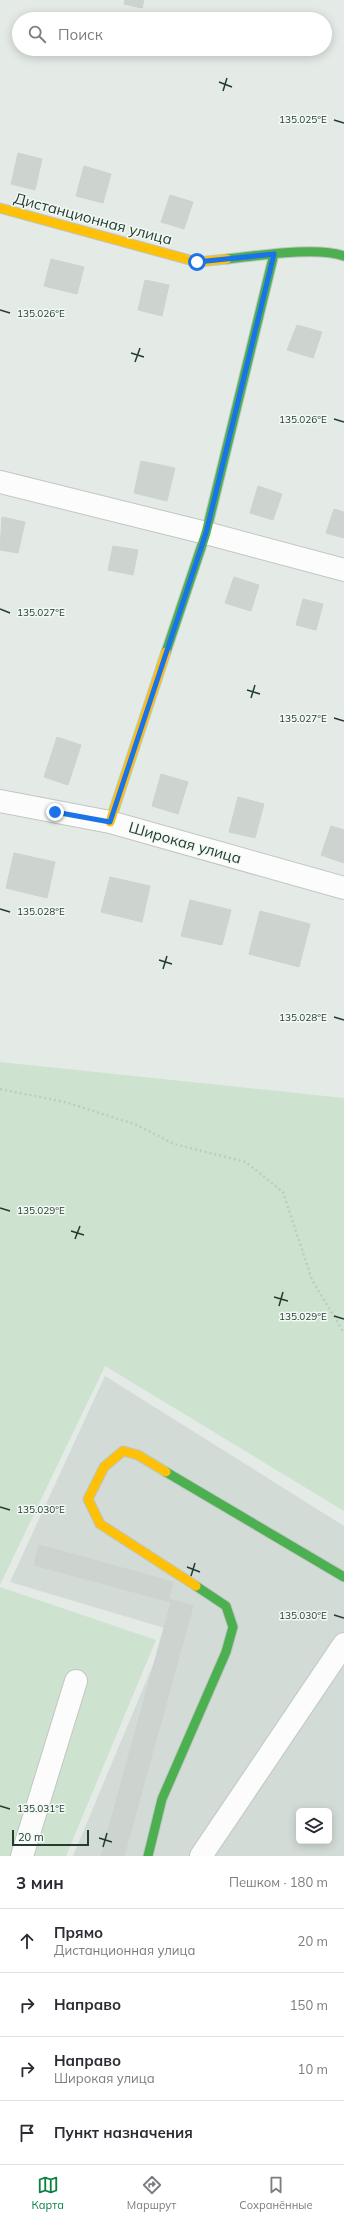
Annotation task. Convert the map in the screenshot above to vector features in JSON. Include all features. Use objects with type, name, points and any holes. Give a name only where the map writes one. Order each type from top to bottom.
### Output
[{"type":"street","name":"Дистанционная улица","points":[[0,208],[197,262],[274,254],[333,252],[344,256]]},
{"type":"street","points":[[110,822],[206,533],[274,254]]},
{"type":"street","points":[[0,482],[206,533],[344,570]]},
{"type":"street","name":"Широкая улица","points":[[0,801],[110,822],[344,888]]},
{"type":"street","points":[[148,1856],[162,1799],[226,1652],[232,1627],[226,1606],[100,1524],[88,1499],[104,1467],[123,1451],[138,1455],[344,1577]]},
{"type":"street","points":[[201,1856],[344,1644]]},
{"type":"street","points":[[22,1856],[76,1681]]},
{"type":"path","points":[[0,1089],[65,1102],[137,1125],[174,1144],[246,1162],[283,1192],[312,1280],[344,1333]]},
{"type":"shaded area","points":[[105,1376],[344,1526],[344,1856],[73,1856],[168,1629],[10,1582]]},
{"type":"green space","points":[[0,1062],[344,1098],[344,1511],[105,1366],[0,1585]]},
{"type":"green space","points":[[0,1587],[156,1640],[66,1856],[0,1856]]},
{"type":"building","points":[[125,0],[144,0],[142,8],[124,4]]},
{"type":"building","points":[[18,153],[42,159],[35,190],[11,184]]},
{"type":"building","points":[[84,166],[111,174],[103,203],[76,196]]},
{"type":"building","points":[[170,195],[193,202],[184,229],[161,222]]},
{"type":"building","points":[[51,259],[84,267],[77,294],[44,286]]},
{"type":"building","points":[[145,280],[169,285],[162,316],[138,310]]},
{"type":"building","points":[[297,325],[322,332],[313,358],[287,350]]},
{"type":"building","points":[[141,461],[175,468],[167,501],[134,493]]},
{"type":"building","points":[[258,486],[282,494],[273,520],[250,513]]},
{"type":"building","points":[[334,509],[344,512],[344,538],[326,533]]},
{"type":"building","points":[[2,517],[25,522],[18,553],[0,550]]},
{"type":"building","points":[[113,546],[138,550],[133,575],[108,570]]},
{"type":"building","points":[[234,577],[259,585],[251,611],[225,603]]},
{"type":"building","points":[[303,599],[323,604],[316,630],[296,625]]},
{"type":"building","points":[[57,737],[81,745],[68,785],[44,777]]},
{"type":"building","points":[[161,774],[188,782],[178,814],[152,806]]},
{"type":"building","points":[[238,797],[264,804],[255,838],[229,832]]},
{"type":"building","points":[[331,826],[344,830],[344,863],[321,855]]},
{"type":"building","points":[[14,853],[55,862],[47,898],[6,888]]},
{"type":"building","points":[[110,877],[150,886],[142,922],[101,912]]},
{"type":"building","points":[[190,900],[231,910],[222,945],[181,936]]},
{"type":"building","points":[[260,911],[310,924],[299,967],[249,954]]},
{"type":"building","points":[[39,1545],[173,1582],[169,1599],[193,1606],[124,1856],[101,1856],[171,1602],[34,1565]]},
{"type":"traffic: fast","points":[[227,259],[303,252],[332,253],[344,256]]},
{"type":"traffic: fast","points":[[166,652],[206,533],[274,254]]},
{"type":"traffic: fast","points":[[166,1472],[344,1577]]},
{"type":"traffic: fast","points":[[148,1856],[162,1799],[226,1652],[233,1627],[226,1606],[196,1586]]},
{"type":"traffic: slow","points":[[0,208],[197,262],[227,259]]},
{"type":"traffic: slow","points":[[110,822],[166,652]]},
{"type":"traffic: slow","points":[[166,1472],[138,1455],[123,1451],[104,1467],[88,1499],[100,1524],[196,1586]]},
{"type":"route","points":[[55,812],[110,822],[206,533],[274,254],[197,262]]}]
